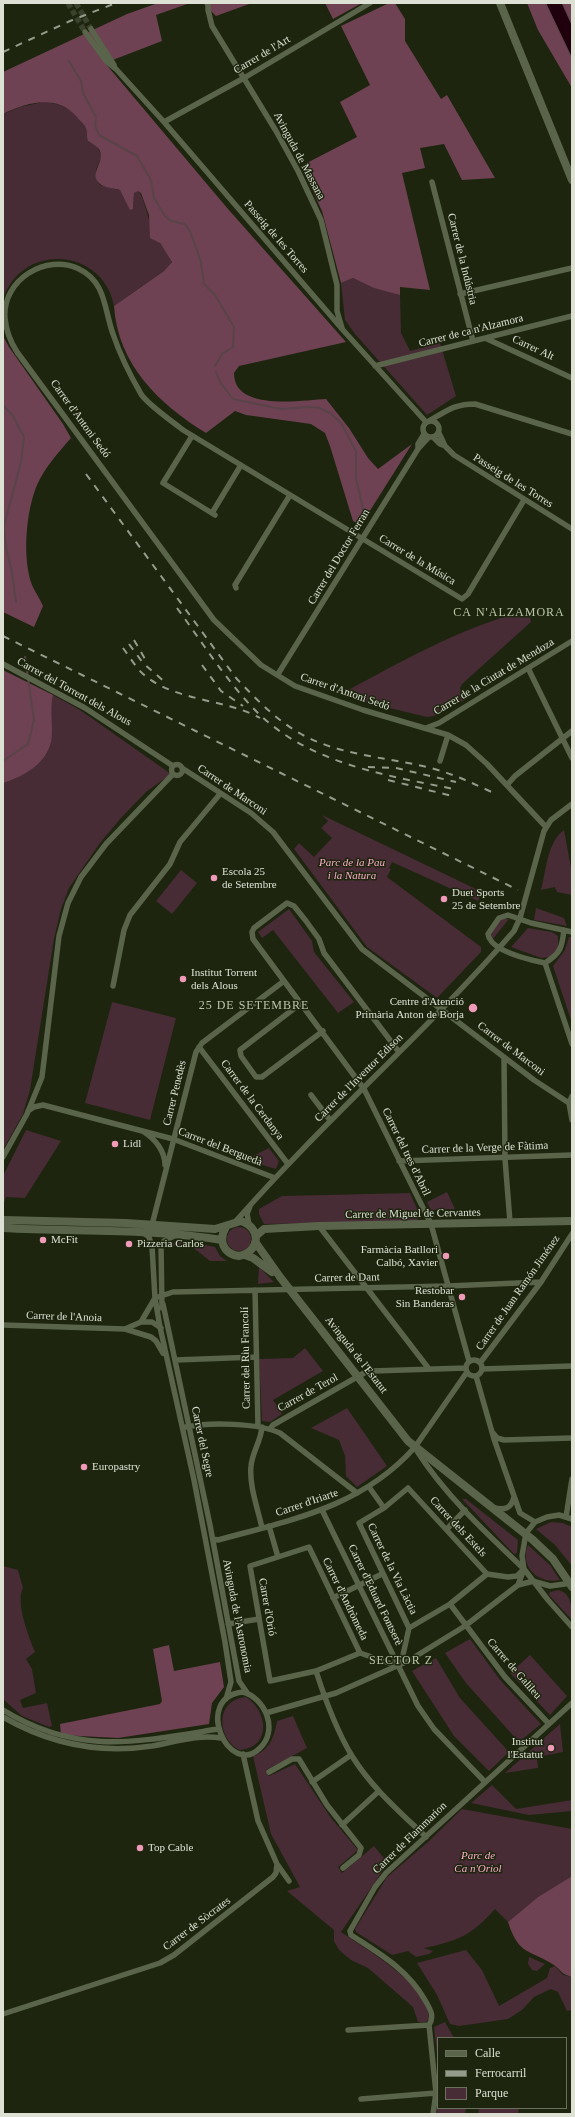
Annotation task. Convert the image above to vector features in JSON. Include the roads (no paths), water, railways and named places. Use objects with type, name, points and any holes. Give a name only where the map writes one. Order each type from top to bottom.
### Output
[{"type":"main road","points":[[500,3],[572,180]]},
{"type":"main road","points":[[3,1220],[152,1225],[215,1229],[226,1227],[235,1222],[241,1221],[253,1228],[256,1239],[253,1250],[245,1255],[239,1256],[230,1254],[223,1246],[222,1240],[226,1227]]},
{"type":"main road","name":"Carrer de Miguel de Cervantes","points":[[256,1239],[264,1229],[319,1226],[572,1221]]},
{"type":"main road","points":[[3,1228],[144,1233],[180,1235],[222,1240]]},
{"type":"main road","name":"Avinguda de l'Estatut","points":[[256,1239],[280,1277],[400,1432],[415,1447],[526,1534],[553,1559],[571,1585]]},
{"type":"main road","name":"Avinguda de l'Estatut","points":[[245,1255],[254,1258],[280,1277]]},
{"type":"street","name":"Avinguda de Massana","points":[[208,3],[212,26],[298,171],[321,220],[337,285],[337,311],[343,330]]},
{"type":"street","name":"Carrer de l'Art","points":[[164,122],[244,78],[370,3]]},
{"type":"street","name":"Passeig de les Torres","points":[[88,31],[116,69],[164,122],[343,330],[425,422]]},
{"type":"street","name":"Carrer de la Indústria","points":[[432,182],[473,340]]},
{"type":"street","name":"Carrer d'Antoni Sedó","points":[[362,538],[192,436],[142,396],[120,354],[100,288],[91,278],[79,269],[65,264],[45,265],[29,272],[14,284],[6,304],[4,317],[8,336],[17,352],[214,620],[261,665],[278,674],[295,686],[363,710],[448,735],[466,745],[507,785],[546,827]]},
{"type":"street","points":[[460,294],[572,268]]},
{"type":"street","name":"Carrer de ca n'Alzamora","points":[[375,366],[572,316]]},
{"type":"street","name":"Carrer Alt","points":[[484,338],[572,378]]},
{"type":"street","points":[[425,422],[461,404],[475,404],[572,434]]},
{"type":"street","points":[[425,422],[438,424],[440,414]]},
{"type":"street","points":[[425,422],[428,436]]},
{"type":"street","name":"Passeig de les Torres","points":[[438,424],[439,433],[445,446],[454,455],[572,529]]},
{"type":"street","name":"Carrer del Doctor Ferran","points":[[278,674],[418,449],[428,436],[439,433]]},
{"type":"street","points":[[192,436],[163,483],[214,514],[242,465]]},
{"type":"street","name":"Passeig de les Torres","points":[[428,436],[445,446]]},
{"type":"street","points":[[236,588],[235,585],[290,495]]},
{"type":"street","name":"Carrer de la Música","points":[[362,538],[462,598],[468,594],[524,500]]},
{"type":"street","name":"Carrer de la Ciutat de Mendoza","points":[[426,728],[439,723],[572,641]]},
{"type":"street","name":"Carrer del Torrent dels Alous","points":[[5,665],[97,715],[173,766]]},
{"type":"street","points":[[528,668],[572,758]]},
{"type":"street","points":[[507,785],[515,776],[572,731]]},
{"type":"street","points":[[440,761],[448,735]]},
{"type":"street","points":[[3,1157],[28,1111],[37,1090],[43,1068],[59,936],[68,903],[81,877],[106,844],[173,774],[180,774],[182,768],[178,765],[173,766],[171,769],[173,774]]},
{"type":"street","name":"Carrer de Marconi","points":[[182,768],[259,820],[278,837],[362,949],[441,1007],[504,1057],[569,1103]]},
{"type":"street","points":[[113,986],[124,930],[130,915],[170,864],[180,842],[220,794]]},
{"type":"street","name":"Carrer de l'Inventor Edison","points":[[235,1222],[330,1120],[364,1089],[514,931],[520,918],[546,827],[556,816],[572,804]]},
{"type":"street","name":"Carrer del tres d'Abril","points":[[399,1052],[324,953],[319,939],[294,906],[290,903],[254,928],[251,935],[300,1004],[323,1032],[364,1089],[431,1224],[470,1361]]},
{"type":"street","points":[[564,930],[562,947],[554,957],[545,963],[532,960],[498,947],[489,938],[490,929],[499,918],[508,915],[572,932]]},
{"type":"street","points":[[545,963],[572,1044]]},
{"type":"street","name":"Carrer Penedès","points":[[152,1225],[193,1058],[199,1047],[284,981]]},
{"type":"street","points":[[300,1004],[240,1050],[240,1056],[256,1077],[262,1077],[323,1032]]},
{"type":"street","name":"Carrer de la Cerdanya","points":[[199,1047],[288,1164]]},
{"type":"street","points":[[504,1057],[506,1158],[510,1222]]},
{"type":"street","points":[[311,1095],[330,1120]]},
{"type":"street","points":[[572,1096],[569,1103],[572,1120]]},
{"type":"street","name":"Carrer del Berguedà","points":[[28,1111],[35,1106],[43,1105],[174,1139],[275,1178]]},
{"type":"street","points":[[140,1130],[154,1140],[161,1150],[165,1163],[164,1174]]},
{"type":"street","name":"Carrer de la Verge de Fàtima","points":[[399,1161],[572,1155]]},
{"type":"street","points":[[248,1224],[247,1214],[251,1204]]},
{"type":"street","points":[[319,1226],[429,1369]]},
{"type":"street","name":"Carrer del Segre","points":[[144,1233],[149,1237],[152,1246],[155,1298],[160,1327],[207,1551]]},
{"type":"street","name":"Carrer de Juan Ramón Jiménez","points":[[480,1363],[541,1282],[572,1234]]},
{"type":"street","name":"Carrer del Segre","points":[[160,1327],[163,1304],[161,1245],[168,1238],[180,1235]]},
{"type":"street","name":"Carrer de Dant","points":[[155,1298],[173,1292],[289,1288],[448,1286],[541,1282]]},
{"type":"street","name":"Carrer del Riu Francolí","points":[[255,1290],[256,1357],[261,1437],[251,1465],[252,1486],[262,1528]]},
{"type":"street","points":[[141,1322],[155,1298]]},
{"type":"street","name":"Carrer del Segre","points":[[163,1304],[213,1539]]},
{"type":"street","points":[[141,1322],[152,1322],[160,1327],[157,1331],[146,1334]]},
{"type":"street","name":"Carrer de l'Anoia","points":[[125,1329],[141,1322]]},
{"type":"street","name":"Carrer de l'Anoia","points":[[3,1325],[125,1329],[146,1334]]},
{"type":"street","name":"Carrer del Segre","points":[[160,1327],[165,1332],[172,1349]]},
{"type":"street","name":"Carrer del Segre","points":[[146,1334],[156,1341],[167,1363]]},
{"type":"street","points":[[175,1360],[256,1357]]},
{"type":"street","points":[[415,1447],[466,1370],[470,1361],[475,1360],[480,1363],[482,1369]]},
{"type":"street","points":[[476,1376],[482,1369],[572,1366]]},
{"type":"street","name":"Carrer de Terol","points":[[270,1429],[272,1425],[304,1405],[372,1371],[429,1369],[466,1370]]},
{"type":"street","points":[[466,1370],[476,1376],[492,1433],[520,1514],[536,1522]]},
{"type":"street","points":[[182,1427],[260,1427],[270,1429],[280,1433],[357,1493]]},
{"type":"street","points":[[492,1433],[497,1438],[504,1440],[572,1438]]},
{"type":"street","points":[[500,1455],[504,1440]]},
{"type":"street","name":"Carrer d'Iriarte","points":[[213,1539],[218,1540],[262,1528],[341,1503],[369,1487],[405,1458],[415,1447]]},
{"type":"street","name":"Avinguda de l'Estatut","points":[[415,1447],[428,1468],[465,1510],[505,1553],[524,1569],[534,1581]]},
{"type":"street","points":[[518,1585],[524,1569],[522,1556],[526,1534],[536,1522],[547,1517],[569,1518],[572,1479]]},
{"type":"street","points":[[369,1487],[384,1508]]},
{"type":"street","name":"Carrer dels Estels","points":[[384,1508],[408,1488],[487,1574],[508,1577],[517,1576],[524,1569]]},
{"type":"street","points":[[494,1508],[505,1509],[510,1506],[515,1499]]},
{"type":"street","name":"Carrer de la Via Làctia","points":[[384,1508],[358,1523],[408,1631]]},
{"type":"street","name":"Carrer d'Eduard Fontserè","points":[[322,1510],[418,1706],[434,1728],[485,1782]]},
{"type":"street","points":[[447,1529],[465,1510]]},
{"type":"street","points":[[269,1526],[278,1557]]},
{"type":"street","name":"Avinguda de l'Astronomia","points":[[213,1539],[239,1681],[248,1694]]},
{"type":"street","name":"Carrer d'Andròmeda","points":[[278,1557],[308,1547],[360,1652],[398,1666]]},
{"type":"street","name":"Avinguda de l'Astronomia","points":[[207,1551],[230,1678],[231,1688],[226,1699]]},
{"type":"street","name":"Carrer d'Orió","points":[[278,1557],[250,1566],[270,1681],[316,1671]]},
{"type":"street","points":[[334,1598],[382,1574]]},
{"type":"street","points":[[398,1666],[403,1655],[408,1631],[450,1604],[487,1574]]},
{"type":"street","points":[[534,1581],[548,1600],[572,1627]]},
{"type":"street","points":[[266,1713],[325,1697],[398,1666],[434,1646],[465,1626],[518,1585],[534,1581],[544,1585],[571,1585]]},
{"type":"street","name":"Carrer de Galileu","points":[[450,1604],[465,1626],[505,1677],[549,1724]]},
{"type":"street","points":[[228,1624],[259,1619]]},
{"type":"street","points":[[360,1652],[316,1671],[325,1697],[351,1755],[379,1791],[426,1837]]},
{"type":"street","points":[[237,1693],[248,1694],[258,1700],[266,1713],[268,1730],[266,1739],[257,1750],[243,1754],[232,1750],[221,1738],[218,1729],[219,1711],[226,1699],[237,1693]]},
{"type":"street","name":"Carrer de Flammarion","points":[[351,1935],[350,1931],[352,1926],[380,1880],[394,1865],[572,1703]]},
{"type":"street","points":[[3,1710],[43,1731],[63,1737],[90,1742],[138,1742],[218,1729]]},
{"type":"street","points":[[3,1717],[51,1740],[90,1748],[126,1748],[204,1736],[221,1738]]},
{"type":"street","points":[[243,1754],[256,1815],[263,1836],[276,1864],[289,1881]]},
{"type":"street","points":[[312,1782],[351,1755]]},
{"type":"street","points":[[269,1772],[296,1758],[342,1825],[358,1844],[361,1852],[343,1868]]},
{"type":"street","points":[[342,1825],[379,1791]]},
{"type":"street","name":"Carrer de Sòcrates","points":[[3,2014],[140,1971],[167,1960],[269,1881],[276,1873],[276,1864]]},
{"type":"street","points":[[344,1929],[386,1957],[413,1983],[431,2012],[432,2021],[429,2025],[436,2093],[433,2114]]},
{"type":"street","points":[[348,2030],[429,2025]]},
{"type":"street","points":[[361,2099],[436,2093]]},
{"type":"waterway","points":[[69,61],[81,81],[83,93],[96,117]]},
{"type":"waterway","points":[[96,120],[95,125],[99,135],[137,156],[151,180],[154,198],[165,216],[171,221],[185,224],[190,231],[201,262],[204,284],[215,295],[234,327],[233,347],[222,354],[215,366]]},
{"type":"waterway","points":[[216,372],[220,382],[233,399],[281,409],[310,407],[319,408],[330,413],[341,423],[356,451],[356,478],[363,509]]},
{"type":"waterway","points":[[3,405],[13,416],[24,437],[21,462],[4,526],[6,548],[12,572],[16,602]]},
{"type":"waterway","points":[[3,761],[28,744],[34,720],[25,657]]},
{"type":"tunnel","points":[[68,3],[85,32]]},
{"type":"tunnel","points":[[76,3],[91,29]]},
{"type":"railway","points":[[3,52],[70,21],[116,3]]},
{"type":"railway","points":[[86,474],[236,678],[275,716],[301,734],[332,747],[348,752],[439,770],[496,794]]},
{"type":"railway","points":[[177,608],[223,673],[243,697],[254,709],[275,727],[297,742],[347,764],[374,772],[454,789]]},
{"type":"railway","points":[[3,636],[518,890]]},
{"type":"railway","points":[[134,640],[145,659]]},
{"type":"railway","points":[[129,644],[143,663],[166,683]]},
{"type":"railway","points":[[123,648],[139,670],[155,682],[184,695],[231,707],[260,718]]},
{"type":"railway","points":[[202,665],[221,691],[243,706]]},
{"type":"railway","points":[[368,767],[396,768],[456,782]]},
{"type":"railway","points":[[388,780],[452,796]]},
{"type":"place","name":"Escola 25 de Setembre","points":[[214,878]]},
{"type":"place","name":"Duet Sports 25 de Setembre","points":[[444,899]]},
{"type":"place","name":"Institut Torrent dels Alous","points":[[183,979]]},
{"type":"place","name":"Centre d'Atenció Primària Anton de Borja","points":[[473,1008]]},
{"type":"place","name":"Lidl","points":[[115,1144]]},
{"type":"place","name":"McFit","points":[[43,1240]]},
{"type":"place","name":"Pizzeria Carlos","points":[[129,1244]]},
{"type":"place","name":"Farmàcia Batllori Calbó, Xavier","points":[[446,1256]]},
{"type":"place","name":"Restobar Sin Banderas","points":[[462,1297]]},
{"type":"place","name":"Europastry","points":[[84,1467]]},
{"type":"place","name":"Institut l'Estatut","points":[[551,1748]]},
{"type":"place","name":"Top Cable","points":[[140,1848]]},
{"type":"district","name":"CA N'ALZAMORA","points":[[509,613]]},
{"type":"district","name":"25 DE SETEMBRE","points":[[254,1006]]},
{"type":"district","name":"SECTOR Z","points":[[401,1661]]},
{"type":"park label","name":"Parc de la Pau i la Natura","points":[[352,869]]},
{"type":"park label","name":"Parc de Ca n'Oriol","points":[[478,1862]]}]
